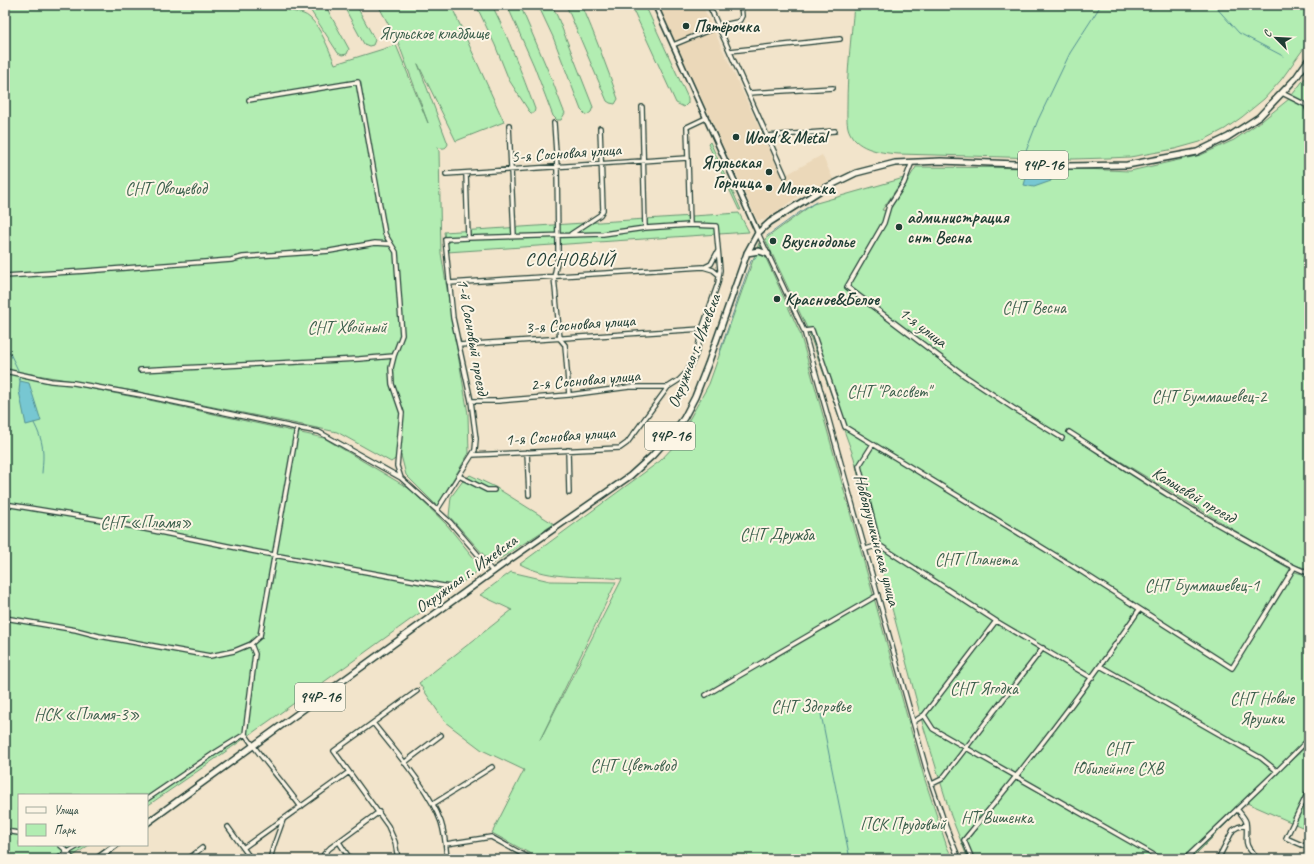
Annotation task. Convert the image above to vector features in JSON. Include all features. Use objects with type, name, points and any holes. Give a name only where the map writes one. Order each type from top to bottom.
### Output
[{"type":"main road","name":"Окружная г. Ижевска","points":[[148,822],[493,572],[630,476],[652,456],[673,433],[684,418],[695,397],[747,253],[758,233],[770,222],[821,190],[856,173],[895,163],[941,161],[1068,166],[1127,165],[1197,152],[1228,137],[1259,117],[1295,79],[1309,59]]},
{"type":"main road","points":[[747,253],[759,251],[768,254]]},
{"type":"main road","points":[[97,859],[115,846]]},
{"type":"street","points":[[655,5],[758,233]]},
{"type":"street","points":[[709,5],[785,176]]},
{"type":"street","points":[[673,45],[719,26],[737,22],[742,16],[741,5]]},
{"type":"street","points":[[730,51],[840,39]]},
{"type":"street","points":[[249,100],[358,82],[385,234],[396,252],[402,335],[391,368],[392,384],[402,413],[397,466],[401,478]]},
{"type":"street","points":[[749,93],[833,88]]},
{"type":"street","points":[[1282,93],[1306,105],[1309,112]]},
{"type":"street","points":[[642,107],[645,228]]},
{"type":"street","points":[[690,225],[687,127],[706,118]]},
{"type":"street","points":[[554,123],[557,167],[558,235],[558,257],[554,277],[560,338],[565,345],[569,395]]},
{"type":"street","points":[[509,125],[514,236]]},
{"type":"street","points":[[570,235],[600,215],[602,212],[600,128]]},
{"type":"street","points":[[767,136],[835,131]]},
{"type":"street","name":"5-я Сосновая улица","points":[[446,174],[687,158]]},
{"type":"street","name":"1-я улица","points":[[912,162],[904,183],[889,206],[884,222],[847,287],[965,376],[1062,438]]},
{"type":"street","points":[[466,173],[468,238],[603,234],[645,228],[690,225],[716,226],[720,275],[714,298],[702,329],[698,347],[691,365],[683,376],[668,387]]},
{"type":"street","name":"Новоярушкинская улица","points":[[758,233],[783,283],[804,331],[913,722],[946,827],[959,859]]},
{"type":"street","name":"1-й Сосновый проезд","points":[[468,238],[445,239],[453,318],[472,401],[476,439],[475,450],[472,455]]},
{"type":"street","points":[[5,276],[231,260],[243,257],[330,251],[375,242],[391,244]]},
{"type":"street","points":[[704,268],[711,264],[719,249]]},
{"type":"street","points":[[1309,251],[1306,262],[1309,267]]},
{"type":"street","points":[[449,283],[704,268],[713,270],[720,275]]},
{"type":"street","name":"3-я Сосновая улица","points":[[459,345],[702,329]]},
{"type":"street","points":[[804,331],[812,330],[845,427],[1070,565],[1232,668],[1294,568]]},
{"type":"street","points":[[140,370],[372,359],[394,356]]},
{"type":"street","points":[[5,371],[51,381],[74,383],[141,396],[319,432],[401,478],[450,522],[493,572]]},
{"type":"street","name":"2-я Сосновая улица","points":[[472,401],[498,401],[629,388],[668,387]]},
{"type":"street","name":"1-я Сосновая улица","points":[[472,455],[615,449],[624,446],[668,387]]},
{"type":"street","points":[[5,618],[210,656],[234,651],[251,644],[260,636],[297,428]]},
{"type":"street","name":"Кольцевой проезд","points":[[1069,432],[1187,507],[1294,568],[1309,573]]},
{"type":"street","points":[[873,444],[859,466],[879,545],[996,620],[1092,678]]},
{"type":"street","points":[[568,450],[569,493]]},
{"type":"street","points":[[527,452],[529,495]]},
{"type":"street","points":[[436,510],[472,455]]},
{"type":"street","points":[[459,476],[487,490],[494,490]]},
{"type":"street","points":[[5,504],[96,519],[275,555],[450,587]]},
{"type":"street","points":[[866,549],[879,545]]},
{"type":"street","points":[[706,695],[878,595]]},
{"type":"street","points":[[972,859],[964,840],[1016,777],[1092,678],[1139,610]]},
{"type":"street","points":[[913,722],[924,715],[996,620]]},
{"type":"street","points":[[251,644],[255,654],[245,734],[265,762],[301,806]]},
{"type":"street","points":[[932,784],[942,779],[1043,648]]},
{"type":"street","points":[[1100,666],[1261,758],[1277,771]]},
{"type":"street","points":[[398,859],[396,842],[390,829],[334,751],[417,691]]},
{"type":"street","points":[[924,715],[933,729],[1161,859]]},
{"type":"street","points":[[373,723],[433,804],[441,823],[446,844],[447,859]]},
{"type":"street","points":[[148,798],[245,734]]},
{"type":"street","points":[[404,763],[441,735]]},
{"type":"street","points":[[1185,859],[1309,740]]},
{"type":"street","points":[[433,804],[492,767]]},
{"type":"street","points":[[243,848],[349,772]]},
{"type":"street","points":[[1309,790],[1286,838],[1309,848]]},
{"type":"street","points":[[1237,809],[1246,820],[1246,844],[1251,853],[1258,859]]},
{"type":"street","points":[[322,859],[327,851],[379,812]]},
{"type":"street","points":[[270,859],[283,819]]},
{"type":"street","points":[[1218,859],[1233,830],[1246,825]]},
{"type":"street","points":[[228,828],[251,859]]},
{"type":"street","points":[[5,831],[18,833]]},
{"type":"street","points":[[446,844],[491,837],[531,859]]},
{"type":"street","points":[[339,842],[350,859]]},
{"type":"street","points":[[61,846],[68,852],[72,859]]},
{"type":"street","points":[[57,859],[78,846]]},
{"type":"street","points":[[188,859],[202,848]]},
{"type":"shaded area","points":[[659,5],[702,5],[782,177],[822,155],[833,179],[799,196],[764,220],[757,220]]},
{"type":"green space","points":[[5,5],[282,5],[288,10],[307,16],[314,22],[318,27],[335,64],[396,45],[428,123],[398,42],[378,5],[451,5],[504,122],[456,141],[418,64],[448,144],[445,148],[437,147],[439,151],[441,253],[468,414],[469,453],[437,506],[406,475],[401,455],[391,462],[337,432],[139,392],[19,372],[48,380],[154,401],[324,438],[410,489],[447,525],[482,568],[273,718],[148,805],[148,794],[18,794],[18,846],[88,846],[69,859],[5,859]]},
{"type":"green space","points":[[307,5],[325,5],[349,49],[347,54],[342,55],[338,53]]},
{"type":"green space","points":[[343,5],[356,5],[375,40],[373,45],[369,46],[364,44]]},
{"type":"green space","points":[[476,5],[492,5],[520,70],[535,109],[534,113],[529,111],[509,80],[495,45]]},
{"type":"green space","points":[[507,5],[520,5],[565,113],[561,120],[557,120],[553,116],[534,66]]},
{"type":"green space","points":[[538,5],[552,5],[558,18],[593,107],[591,112],[587,115],[581,110],[553,37]]},
{"type":"green space","points":[[566,5],[582,5],[618,99],[615,104],[607,101]]},
{"type":"green space","points":[[631,5],[645,5],[688,98],[688,103],[684,107],[676,103]]},
{"type":"green space","points":[[854,5],[1309,5],[1309,41],[1281,80],[1264,99],[1242,117],[1225,129],[1200,142],[1175,149],[1130,157],[1073,159],[893,154],[872,150],[865,147],[854,139],[848,127],[849,56]]},
{"type":"green space","points":[[1309,73],[1309,569],[1290,564],[1069,430],[1067,433],[1295,572],[1309,576],[1309,743],[1263,787],[1309,744],[1309,812],[1302,827],[1247,803],[1191,859],[968,859],[951,816],[923,725],[877,552],[854,458],[808,330],[765,239],[813,204],[904,178],[882,210],[889,211],[916,167],[1059,168],[1130,171],[1201,155],[1234,140],[1263,120],[1289,99]]},
{"type":"green space","points":[[710,142],[741,210],[739,210],[708,144]]},
{"type":"green space","points":[[739,213],[749,232],[447,252],[444,232]]},
{"type":"green space","points":[[759,243],[800,333],[924,777],[947,847],[953,859],[540,859],[492,833],[524,770],[482,750],[445,722],[419,683],[512,610],[480,595],[511,572],[550,581],[616,582],[540,740],[622,579],[557,575],[544,573],[520,564],[660,461],[675,445],[709,384]]},
{"type":"green space","points":[[470,475],[495,487],[554,524],[492,564],[449,516],[451,497],[462,482]]},
{"type":"water","points":[[1038,174],[1050,177],[1051,181],[1034,187],[1024,185],[1026,178]]},
{"type":"water","points":[[20,381],[29,383],[41,421],[26,425],[19,391]]},
{"type":"waterway","points":[[1023,159],[1038,120],[1070,53],[1101,5]]},
{"type":"waterway","points":[[1214,5],[1239,33],[1283,56]]},
{"type":"waterway","points":[[1023,167],[1026,178]]},
{"type":"waterway","points":[[767,236],[816,202]]},
{"type":"waterway","points":[[719,354],[751,261],[756,257]]},
{"type":"waterway","points":[[5,343],[18,370]]},
{"type":"waterway","points":[[34,423],[40,436],[42,447],[42,473]]},
{"type":"waterway","points":[[821,714],[850,859]]},
{"type":"place","name":"Пятёрочка","points":[[686,26]]},
{"type":"place","name":"Wood & Metal","points":[[736,137]]},
{"type":"place","name":"Ягульская Горница","points":[[769,172]]},
{"type":"place","name":"Монетка","points":[[769,188]]},
{"type":"place","name":"администрация снт Весна","points":[[899,227]]},
{"type":"place","name":"Вкуснодолье","points":[[773,241]]},
{"type":"place","name":"Красное&Белое","points":[[777,299]]},
{"type":"district","name":"СОСНОВЫЙ","points":[[570,259]]},
{"type":"park label","name":"Ягульское кладбище","points":[[434,33]]},
{"type":"park label","name":"СНТ Овощевод","points":[[166,188]]},
{"type":"park label","name":"СНТ Весна","points":[[1034,307]]},
{"type":"park label","name":"СНТ Хвойный","points":[[347,327]]},
{"type":"park label","name":"СНТ \"Рассвет\"","points":[[889,391]]},
{"type":"park label","name":"СНТ Буммашевец-2","points":[[1209,396]]},
{"type":"park label","name":"СНТ «Пламя»","points":[[146,522]]},
{"type":"park label","name":"СНТ Дружба","points":[[777,534]]},
{"type":"park label","name":"СНТ Планета","points":[[976,559]]},
{"type":"park label","name":"СНТ Буммашевец-1","points":[[1202,585]]},
{"type":"park label","name":"СНТ Ягодка","points":[[984,688]]},
{"type":"park label","name":"СНТ Здоровье","points":[[811,706]]},
{"type":"park label","name":"СНТ Новые Ярушки","points":[[1262,708]]},
{"type":"park label","name":"НСК «Пламя-3»","points":[[87,714]]},
{"type":"park label","name":"СНТ Юбилейное СХВ","points":[[1118,758]]},
{"type":"park label","name":"СНТ Цветовод","points":[[633,765]]},
{"type":"park label","name":"НТ Вишенка","points":[[997,817]]},
{"type":"park label","name":"ПСК Прудовый","points":[[903,824]]}]
